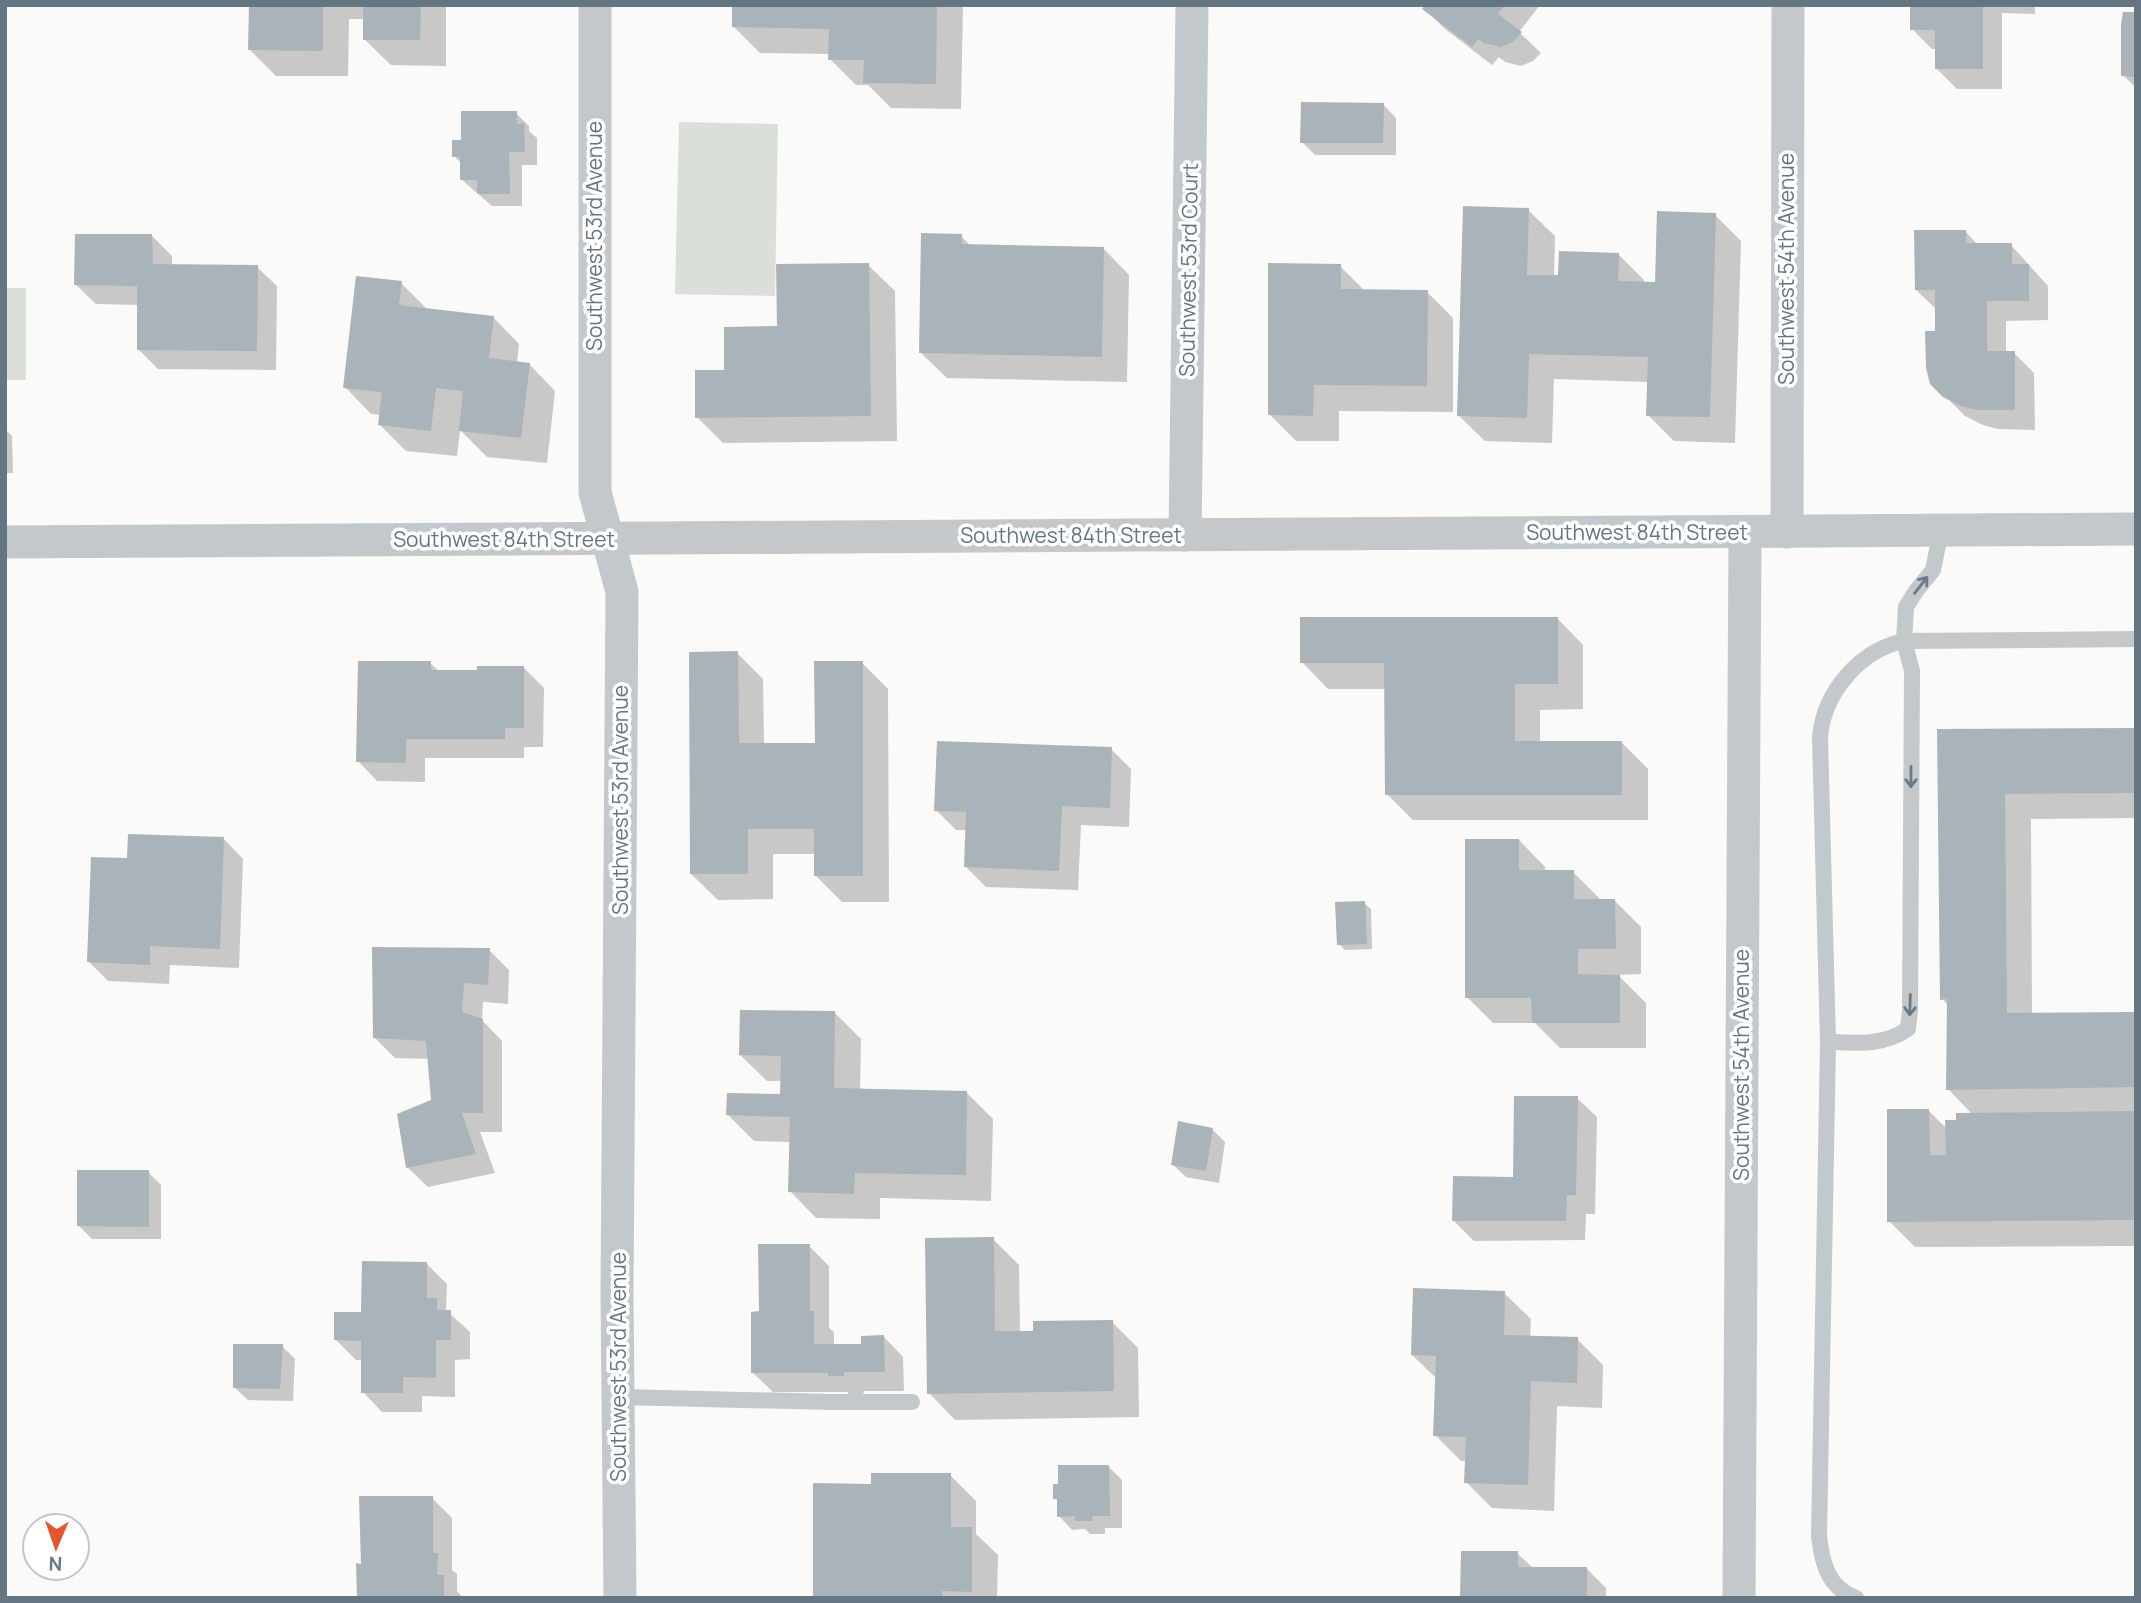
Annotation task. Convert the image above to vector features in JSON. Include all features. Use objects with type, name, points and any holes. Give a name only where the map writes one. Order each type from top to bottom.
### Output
[{"type":"street","name":"Southwest 53rd Avenue","points":[[595,5],[595,492],[622,592],[618,1295],[620,1598]]},
{"type":"street","name":"Southwest 53rd Court","points":[[1185,535],[1192,5]]},
{"type":"street","name":"Southwest 54th Avenue","points":[[1787,532],[1788,5]]},
{"type":"street","name":"Southwest 84th Street","points":[[5,542],[2136,529]]},
{"type":"street","name":"Southwest 54th Avenue","points":[[1739,1598],[1745,533]]},
{"type":"lane","points":[[1828,1042],[1871,1043],[1895,1038],[1908,1029],[1912,671],[1905,641],[1906,607],[1933,570],[1941,530]]},
{"type":"lane","points":[[1856,1598],[1838,1588],[1827,1573],[1821,1556],[1819,1536],[1828,1042],[1821,724],[1830,699],[1861,661],[1888,644],[1905,641],[2136,639]]},
{"type":"lane","points":[[620,1397],[912,1402]]},
{"type":"shaded area","points":[[679,122],[778,124],[775,296],[675,294]]},
{"type":"shaded area","points":[[5,288],[26,288],[26,380],[5,380]]},
{"type":"building","points":[[249,5],[323,5],[323,51],[248,50]]},
{"type":"building","points":[[363,5],[421,5],[420,40],[363,40]]},
{"type":"building","points":[[732,5],[937,5],[936,84],[863,83],[864,60],[828,60],[829,29],[732,27]]},
{"type":"building","points":[[1425,5],[1505,5],[1498,14],[1522,32],[1513,42],[1501,47],[1478,39],[1472,47],[1422,9]]},
{"type":"building","points":[[1910,5],[1983,5],[1983,69],[1935,69],[1935,30],[1910,30]]},
{"type":"building","points":[[2123,12],[2136,12],[2136,77],[2121,76]]},
{"type":"building","points":[[1301,102],[1384,103],[1383,143],[1300,143]]},
{"type":"building","points":[[461,111],[517,111],[517,124],[524,123],[525,152],[509,152],[510,194],[477,194],[477,180],[460,180],[460,157],[452,157],[452,140],[461,140]]},
{"type":"building","points":[[1463,206],[1529,208],[1527,275],[1558,275],[1559,251],[1619,253],[1618,281],[1655,282],[1657,211],[1716,213],[1710,417],[1646,416],[1648,357],[1529,354],[1527,418],[1457,416]]},
{"type":"building","points":[[1914,230],[1966,230],[1966,243],[2012,243],[2012,264],[2029,264],[2029,301],[1987,301],[1987,351],[2015,351],[2015,410],[1977,410],[1961,406],[1943,397],[1930,384],[1926,368],[1925,331],[1935,331],[1935,290],[1915,290]]},
{"type":"building","points":[[921,233],[962,234],[962,244],[1104,247],[1102,357],[919,353]]},
{"type":"building","points":[[75,234],[152,234],[153,264],[258,265],[257,351],[137,350],[137,286],[74,285]]},
{"type":"building","points":[[869,263],[871,416],[695,418],[695,370],[724,370],[724,327],[777,326],[776,264]]},
{"type":"building","points":[[1268,263],[1341,264],[1341,289],[1428,290],[1427,386],[1314,385],[1313,416],[1268,415]]},
{"type":"building","points":[[356,276],[402,281],[399,305],[494,316],[489,358],[530,363],[521,438],[459,431],[463,391],[436,388],[431,431],[378,425],[382,392],[343,388]]},
{"type":"building","points":[[1300,617],[1558,617],[1558,684],[1515,684],[1515,741],[1622,741],[1622,795],[1385,795],[1384,663],[1300,663]]},
{"type":"building","points":[[738,651],[739,743],[815,743],[814,661],[863,661],[863,876],[814,876],[814,829],[748,829],[748,874],[690,874],[689,652]]},
{"type":"building","points":[[358,661],[431,661],[431,670],[524,666],[524,728],[505,728],[505,739],[406,739],[406,763],[356,762]]},
{"type":"building","points":[[2136,728],[2136,793],[2005,794],[2007,1013],[2136,1012],[2136,1087],[1946,1090],[1947,999],[1940,1000],[1937,729]]},
{"type":"building","points":[[937,741],[1112,747],[1110,808],[1062,806],[1059,871],[964,867],[966,812],[934,811]]},
{"type":"building","points":[[128,834],[224,837],[220,949],[150,946],[150,965],[87,962],[91,857],[127,858]]},
{"type":"building","points":[[1465,839],[1519,839],[1519,870],[1574,870],[1574,899],[1615,899],[1616,949],[1578,949],[1578,974],[1620,975],[1620,1023],[1532,1023],[1531,998],[1465,998]]},
{"type":"building","points":[[1365,901],[1367,944],[1337,945],[1335,902]]},
{"type":"building","points":[[372,947],[490,948],[488,985],[464,983],[462,1012],[483,1019],[483,1113],[462,1113],[476,1154],[406,1168],[397,1114],[431,1100],[426,1041],[373,1038]]},
{"type":"building","points":[[740,1010],[835,1011],[834,1088],[967,1091],[966,1175],[855,1173],[854,1194],[788,1192],[790,1117],[726,1115],[727,1093],[780,1094],[781,1056],[739,1055]]},
{"type":"building","points":[[1514,1096],[1578,1096],[1576,1195],[1567,1195],[1566,1221],[1452,1221],[1453,1176],[1513,1177]]},
{"type":"building","points":[[1887,1109],[1929,1109],[1930,1155],[1946,1155],[1945,1120],[1956,1120],[1956,1113],[2136,1111],[2136,1220],[1887,1222]]},
{"type":"building","points":[[1178,1121],[1213,1128],[1206,1171],[1171,1165]]},
{"type":"building","points":[[77,1170],[149,1170],[149,1227],[77,1226]]},
{"type":"building","points":[[994,1237],[995,1331],[1033,1331],[1033,1321],[1113,1320],[1114,1391],[927,1394],[925,1238]]},
{"type":"building","points":[[758,1244],[810,1244],[810,1311],[814,1311],[814,1344],[861,1344],[861,1336],[884,1335],[885,1372],[844,1372],[844,1376],[828,1376],[828,1373],[751,1373],[751,1312],[759,1311]]},
{"type":"building","points":[[362,1261],[427,1262],[427,1298],[437,1298],[437,1310],[451,1310],[451,1340],[436,1340],[436,1378],[403,1377],[403,1393],[361,1393],[361,1341],[334,1340],[334,1312],[361,1312]]},
{"type":"building","points":[[1413,1288],[1505,1291],[1504,1335],[1578,1337],[1577,1383],[1531,1381],[1528,1485],[1464,1483],[1466,1437],[1433,1436],[1436,1356],[1411,1355]]},
{"type":"building","points":[[233,1344],[283,1344],[280,1389],[233,1388]]},
{"type":"building","points":[[1058,1465],[1109,1465],[1110,1516],[1093,1516],[1092,1521],[1075,1521],[1075,1516],[1057,1517],[1057,1499],[1053,1499],[1053,1484],[1058,1484]]},
{"type":"building","points":[[871,1473],[951,1473],[951,1527],[972,1527],[972,1592],[942,1591],[942,1598],[813,1598],[813,1483],[871,1484]]},
{"type":"building","points":[[359,1496],[433,1496],[433,1553],[438,1553],[437,1575],[444,1575],[444,1598],[357,1598],[356,1563],[361,1564]]},
{"type":"building","points":[[1461,1551],[1518,1551],[1518,1567],[1587,1567],[1587,1598],[1460,1598]]}]
